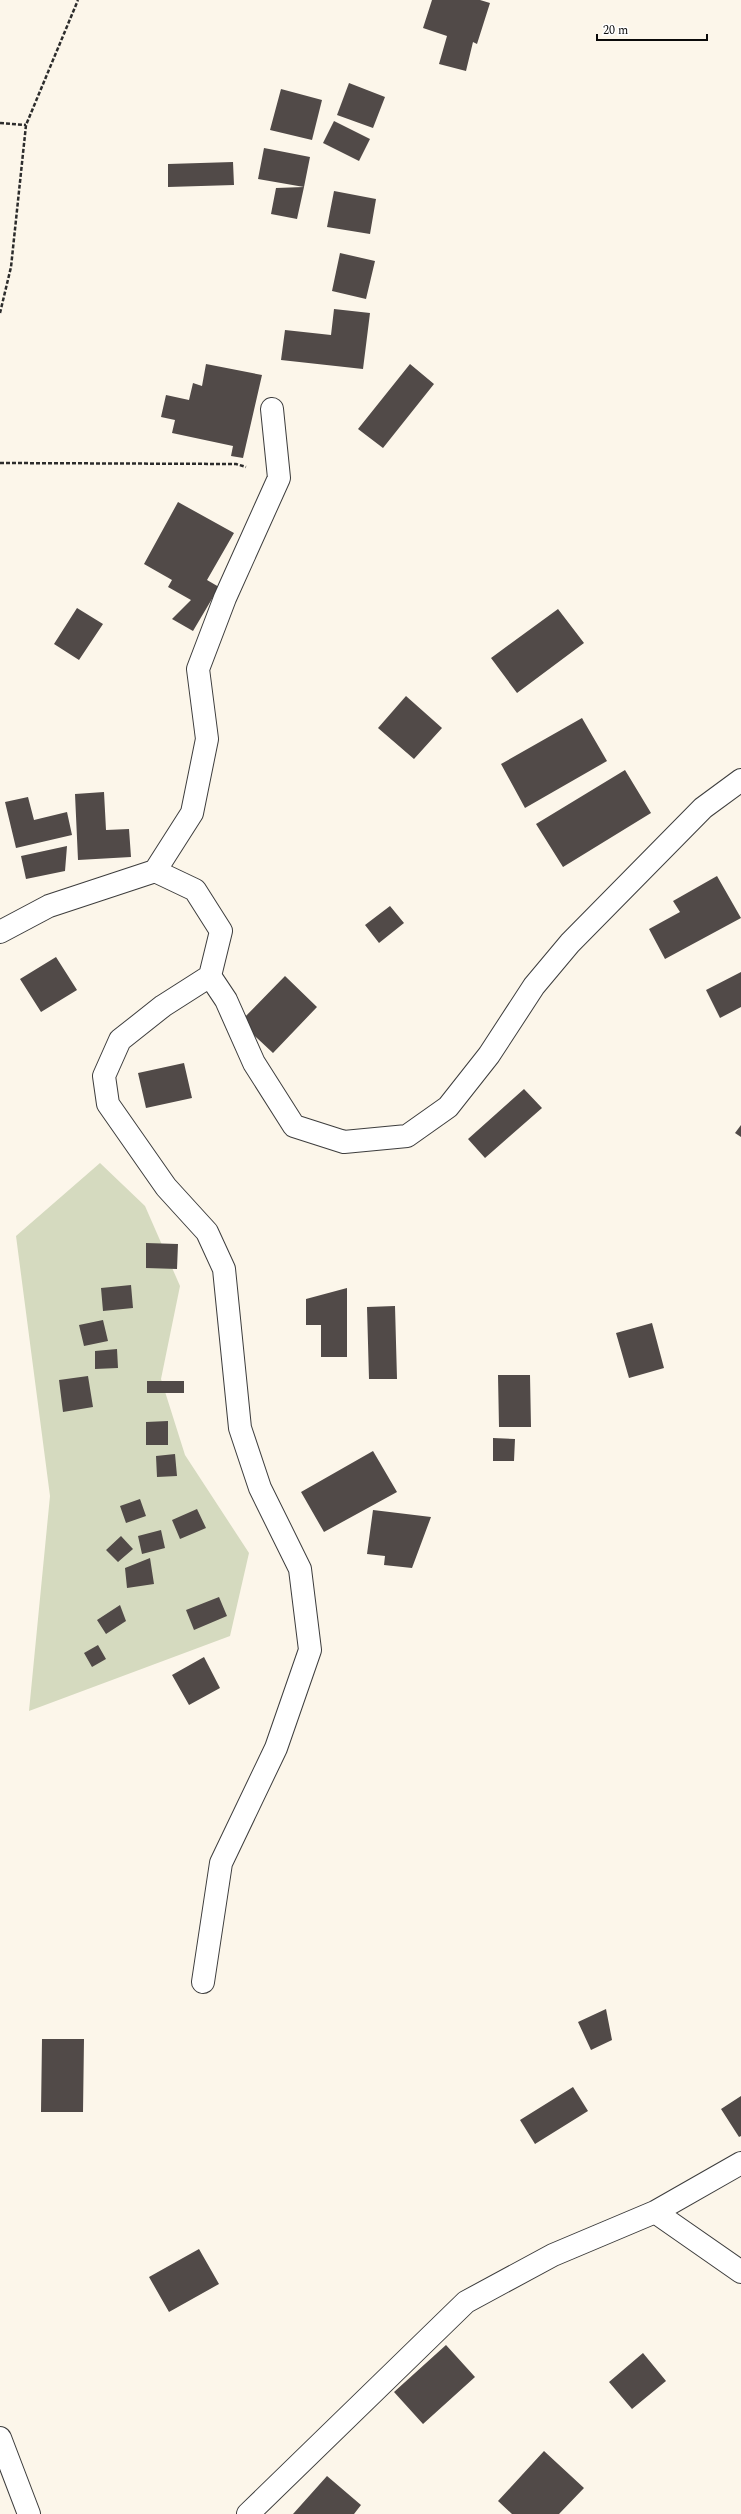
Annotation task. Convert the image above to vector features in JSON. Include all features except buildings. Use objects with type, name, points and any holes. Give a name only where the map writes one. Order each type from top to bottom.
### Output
[{"type":"street","points":[[0,932],[49,906],[155,871],[192,813],[207,739],[198,669],[225,598],[279,478],[272,409]]},
{"type":"street","points":[[210,976],[226,1000],[254,1063],[294,1126],[344,1142],[407,1136],[448,1107],[489,1055],[534,986],[570,943],[703,808],[741,780]]},
{"type":"street","points":[[155,871],[195,890],[221,931],[210,976],[163,1006],[120,1040],[104,1076],[108,1104],[166,1187],[206,1232],[224,1269],[240,1428],[260,1488],[300,1569],[310,1650],[276,1748],[220,1863],[203,1982]]},
{"type":"street","points":[[248,2514],[466,2302],[553,2255],[655,2212],[741,2164]]},
{"type":"street","points":[[655,2212],[741,2272]]},
{"type":"street","points":[[0,2438],[29,2514]]},
{"type":"path","points":[[0,313],[11,267],[26,125],[78,0]]},
{"type":"path","points":[[0,123],[26,125]]},
{"type":"path","points":[[0,463],[236,464],[279,478]]},
{"type":"green space","points":[[100,1163],[145,1206],[180,1286],[161,1379],[185,1455],[249,1553],[230,1636],[29,1711],[50,1496],[16,1236]]}]
